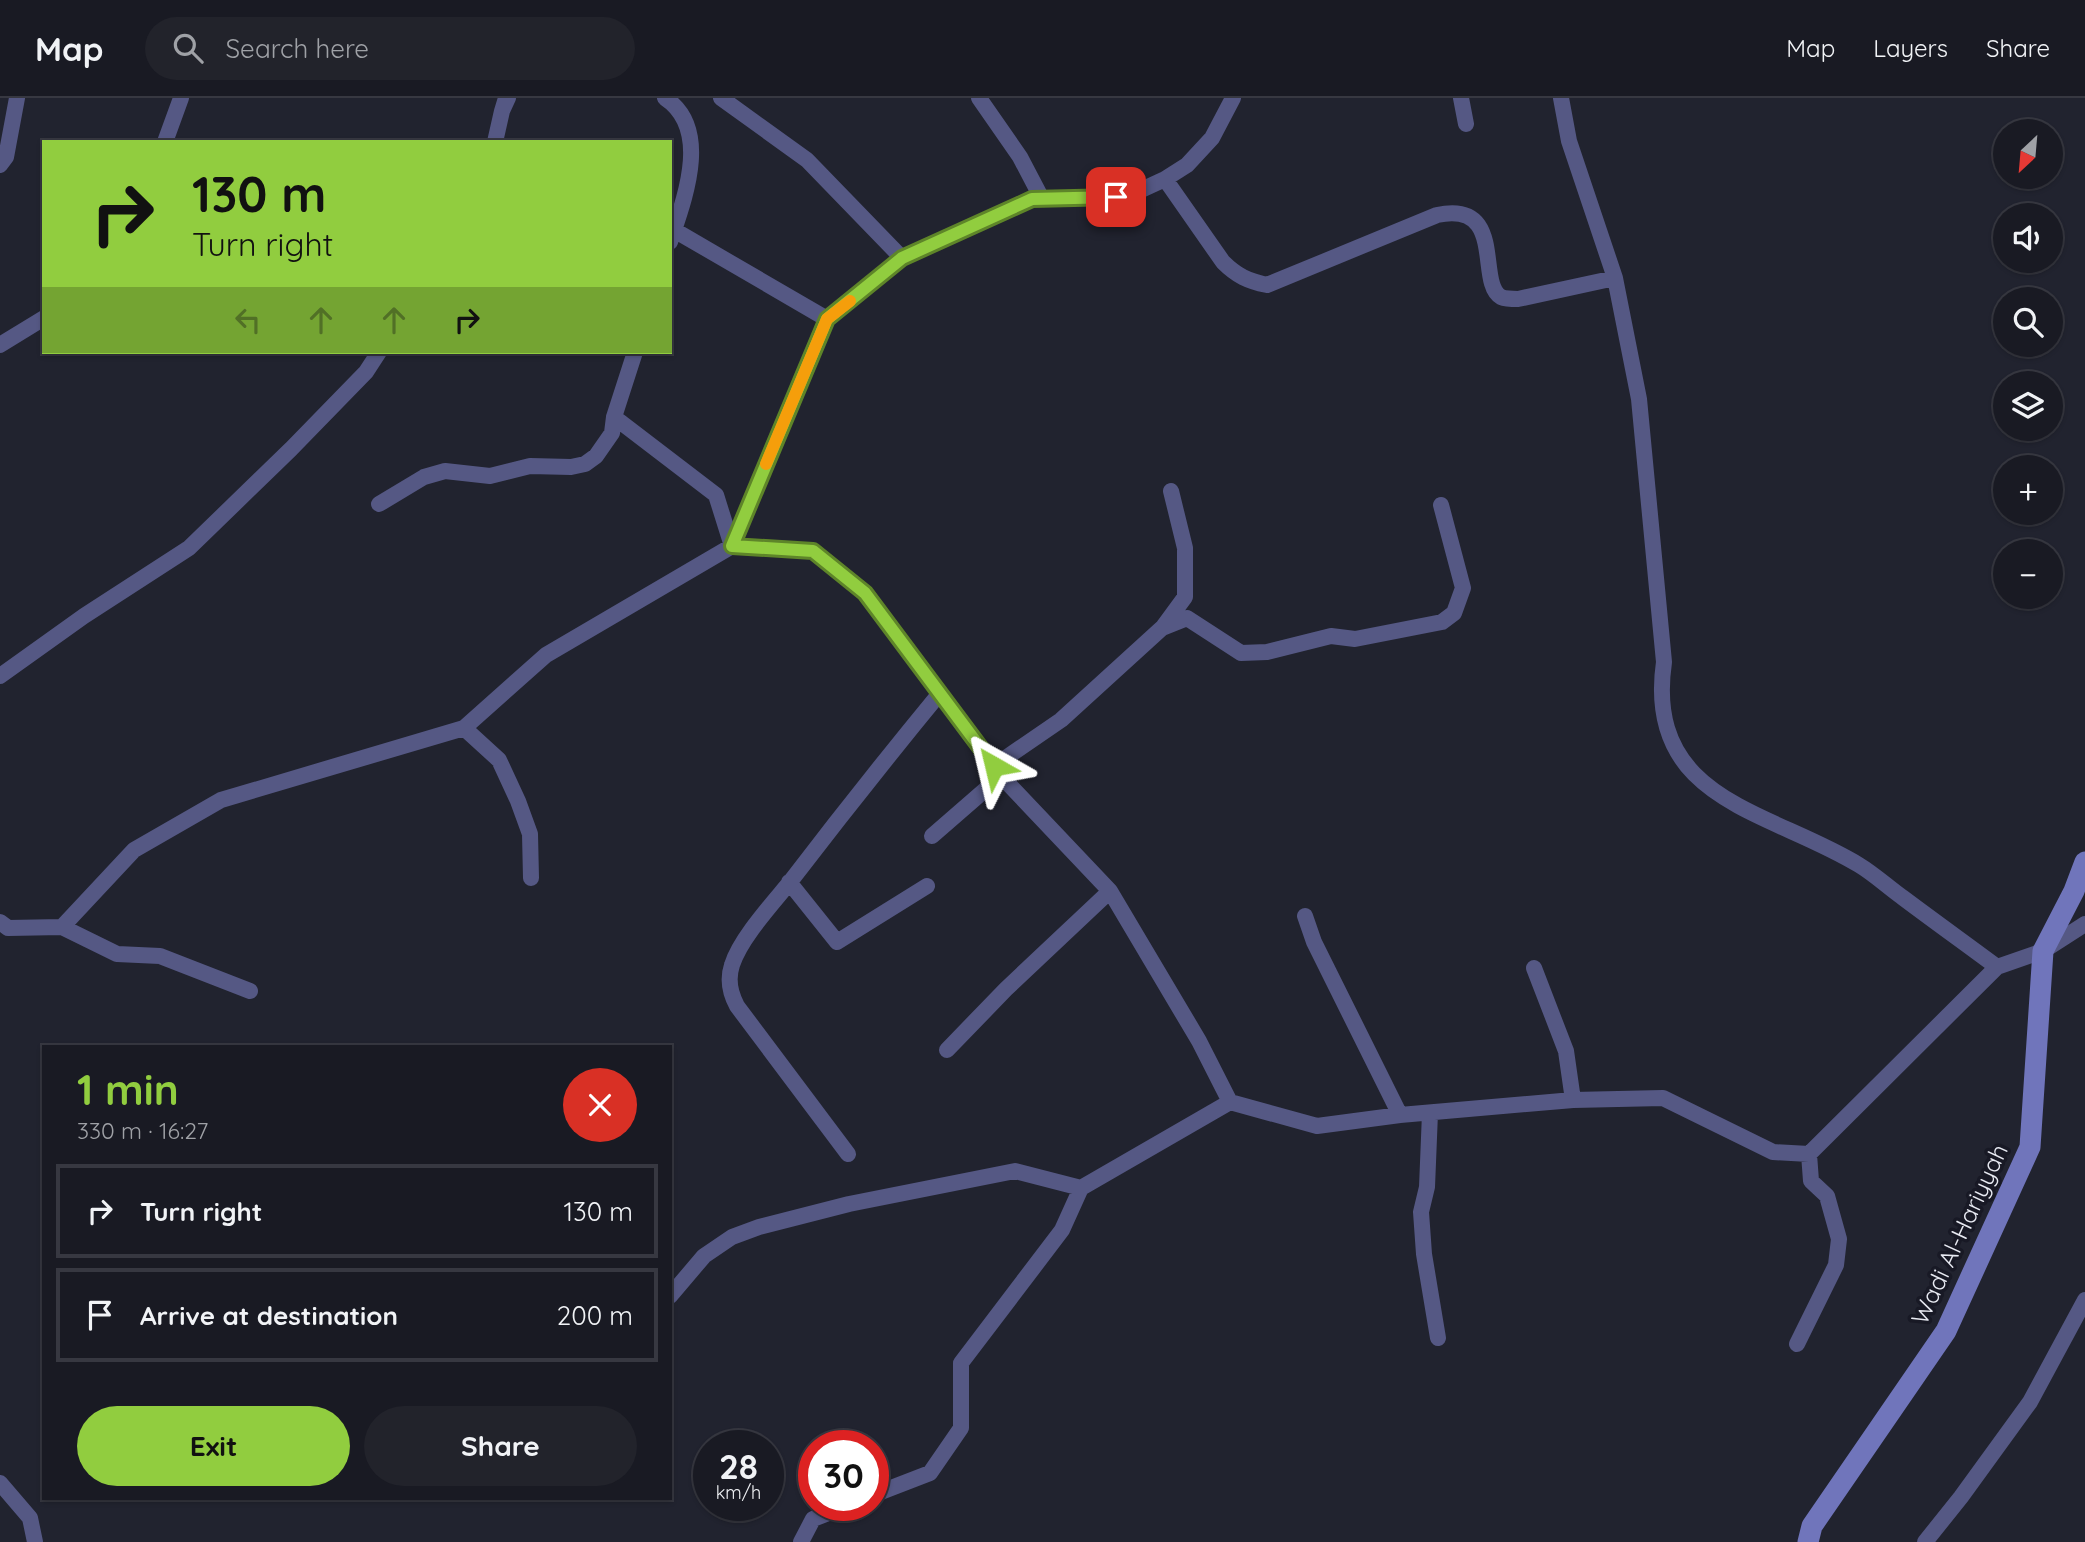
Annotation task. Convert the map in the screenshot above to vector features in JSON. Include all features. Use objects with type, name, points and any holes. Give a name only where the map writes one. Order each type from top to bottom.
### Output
[{"type":"main road","points":[[2043,951],[2074,891],[2085,862]]},
{"type":"main road","name":"Wadi Al-Hariyyah","points":[[1808,1542],[1812,1526],[1946,1331],[2029,1147],[2043,951]]},
{"type":"street","points":[[0,165],[6,157],[17,98]]},
{"type":"street","points":[[167,140],[181,98]]},
{"type":"street","points":[[665,98],[681,113],[688,130],[693,159],[672,236],[827,319]]},
{"type":"street","points":[[722,98],[807,160],[902,258]]},
{"type":"street","points":[[979,98],[1020,157],[1042,199]]},
{"type":"street","points":[[732,546],[827,319],[902,258],[1032,199],[1116,197],[1165,180],[1187,165],[1212,138],[1233,98]]},
{"type":"street","points":[[1461,98],[1466,124]]},
{"type":"street","points":[[1561,98],[1569,141],[1615,278],[1639,399],[1664,662],[1661,703],[1669,736],[1676,751],[1696,777],[1723,798],[1860,865],[1997,968]]},
{"type":"street","points":[[496,140],[505,102]]},
{"type":"street","points":[[1165,180],[1223,262],[1235,274],[1267,285],[1437,215],[1455,211],[1471,219],[1483,234],[1494,291],[1502,298],[1518,299],[1615,278]]},
{"type":"street","points":[[0,345],[42,319]]},
{"type":"street","points":[[0,676],[84,616],[189,548],[310,430],[366,372],[378,354]]},
{"type":"street","points":[[379,504],[424,477],[445,471],[490,475],[530,466],[571,467],[584,464],[596,456],[612,433],[614,417],[634,354]]},
{"type":"street","points":[[614,417],[716,495],[732,546]]},
{"type":"street","points":[[932,836],[997,771],[1061,720],[1162,628],[1185,597],[1185,548],[1171,491]]},
{"type":"street","points":[[1162,628],[1187,618],[1241,653],[1267,653],[1331,636],[1355,639],[1442,622],[1454,613],[1464,588],[1441,505]]},
{"type":"street","points":[[62,927],[134,850],[221,800],[464,728],[546,655],[732,546],[813,551],[865,593],[997,771],[1110,891],[1199,1041],[1230,1102]]},
{"type":"street","points":[[848,1154],[738,1009],[730,992],[729,976],[737,954],[789,882],[862,787],[940,693]]},
{"type":"street","points":[[464,728],[499,760],[518,801],[530,834],[531,878]]},
{"type":"street","points":[[789,882],[837,942],[927,886]]},
{"type":"street","points":[[947,1050],[1006,989],[1110,891]]},
{"type":"street","points":[[1305,916],[1314,943],[1400,1115]]},
{"type":"street","points":[[0,922],[8,928],[62,927],[117,954],[160,956],[250,991]]},
{"type":"street","points":[[889,1489],[930,1473],[961,1428],[961,1363],[1062,1230],[1081,1188],[1230,1102],[1317,1126],[1400,1115],[1573,1100],[1663,1098],[1773,1152],[1809,1154],[1997,968],[2043,951],[2085,924]]},
{"type":"street","points":[[1534,968],[1566,1051],[1573,1100]]},
{"type":"street","points":[[1430,1113],[1427,1187],[1421,1212],[1424,1254],[1438,1338]]},
{"type":"street","points":[[1797,1344],[1836,1265],[1839,1239],[1827,1196],[1811,1181],[1809,1154]]},
{"type":"street","points":[[672,1294],[704,1256],[732,1237],[759,1227],[849,1204],[1015,1171],[1081,1188]]},
{"type":"street","points":[[1925,1542],[2030,1402],[2085,1300]]},
{"type":"street","points":[[0,1483],[30,1518],[35,1542]]},
{"type":"street","points":[[802,1542],[812,1521]]},
{"type":"slow traffic","points":[[766,464],[827,319],[850,301]]},
{"type":"route","points":[[994,766],[865,593],[813,551],[732,546],[827,319],[902,258],[1032,199],[1116,197]]}]
